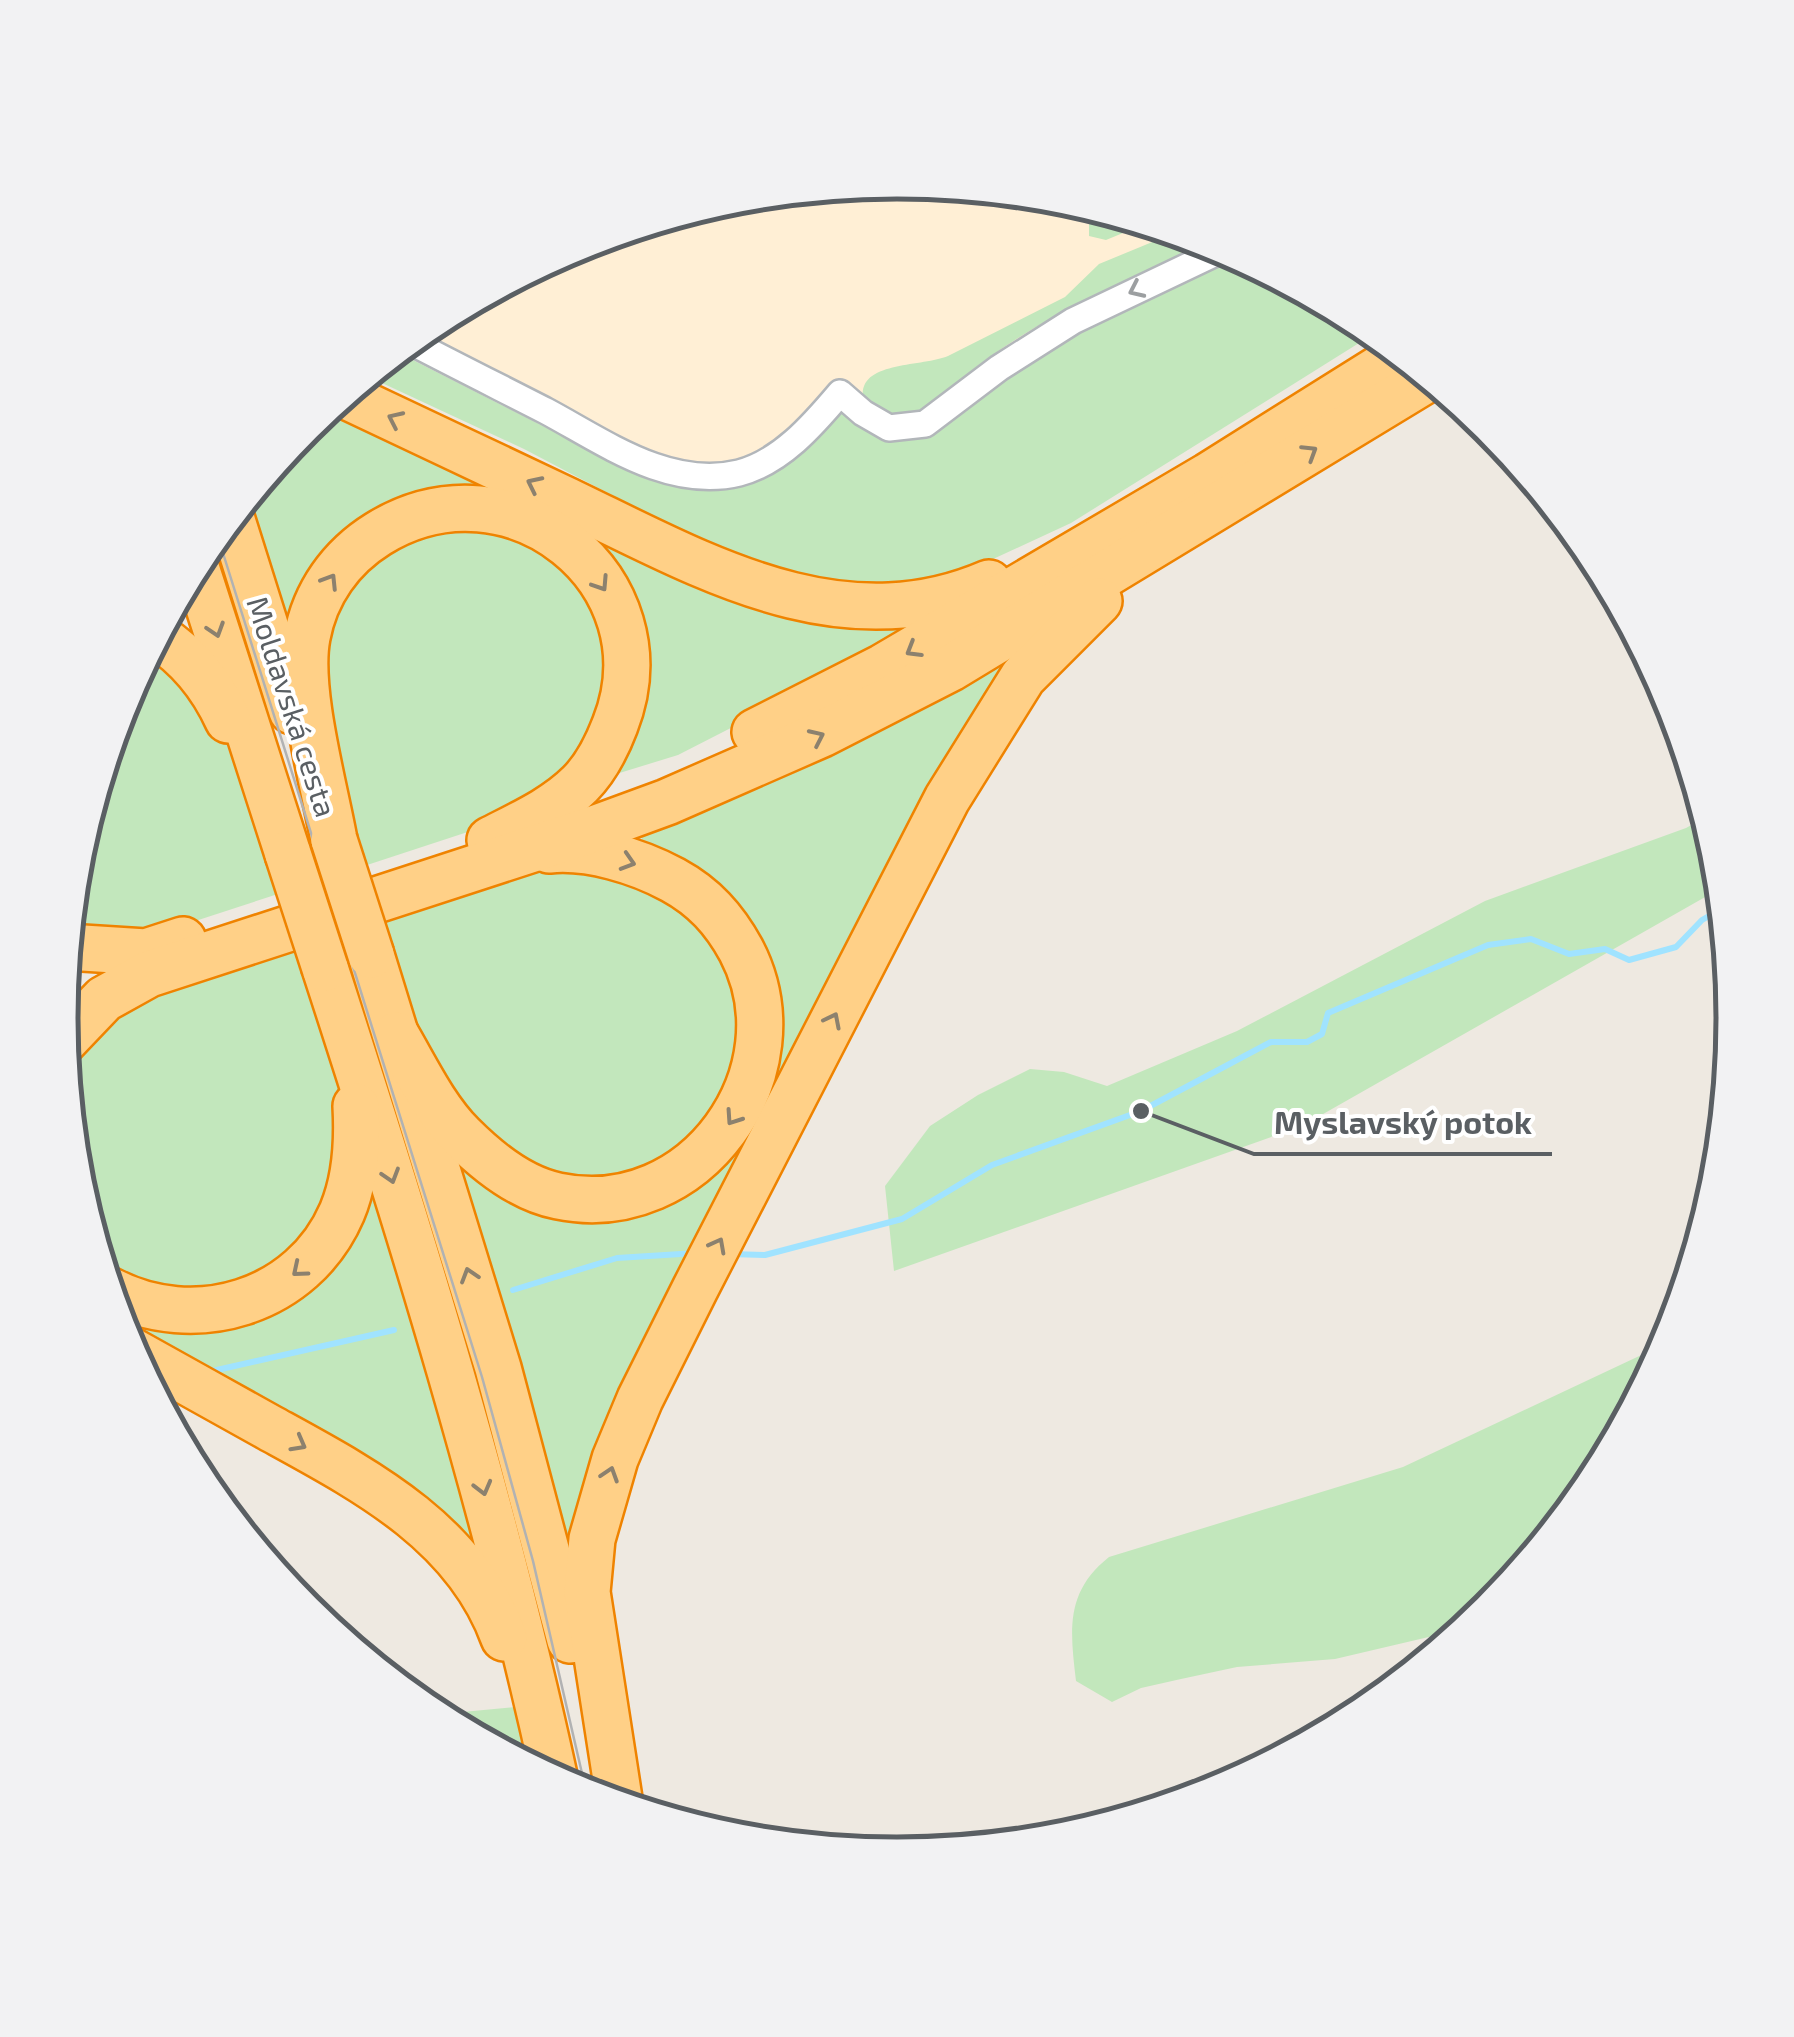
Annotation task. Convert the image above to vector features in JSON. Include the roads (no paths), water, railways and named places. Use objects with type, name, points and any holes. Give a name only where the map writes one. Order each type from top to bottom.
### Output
[{"type":"highway","points":[[617,1789],[589,1611],[588,1569],[600,1506],[615,1459],[695,1289],[947,799],[1013,692],[1046,652],[1217,490],[1389,363]]},
{"type":"highway","points":[[78,995],[148,963],[494,850],[785,718],[1416,385]]},
{"type":"highway","points":[[358,401],[718,571],[783,595],[853,606],[904,606],[963,594],[1021,568],[1104,522],[1217,490]]},
{"type":"highway","points":[[494,850],[590,773],[619,716],[626,668],[615,608],[607,591],[584,560],[558,537],[529,520],[477,506],[434,509],[374,536],[343,562],[315,609],[306,640],[304,674],[334,840],[498,1368],[540,1521],[603,1783]]},
{"type":"highway","name":"Moldavská cesta","points":[[236,536],[334,840]]},
{"type":"highway","name":"Moldavská cesta","points":[[202,584],[288,854]]},
{"type":"highway","points":[[168,644],[212,688],[288,854],[460,1402],[551,1761]]},
{"type":"highway","points":[[396,1035],[460,1134],[511,1176],[558,1196],[606,1198],[654,1185],[700,1158],[742,1104],[756,1058],[760,1012],[748,964],[719,914],[675,881],[613,858],[558,849],[494,850]]},
{"type":"highway","points":[[81,951],[148,963]]},
{"type":"highway","points":[[79,975],[148,963]]},
{"type":"highway","points":[[78,1026],[148,963]]},
{"type":"highway","points":[[127,1297],[160,1310],[212,1310],[264,1294],[310,1260],[342,1213],[352,1181],[357,1136],[352,1050]]},
{"type":"highway","points":[[154,1363],[386,1496],[456,1557],[482,1591],[499,1624],[537,1754]]},
{"type":"street","points":[[425,349],[654,466],[686,475],[727,475],[758,466],[788,446],[840,394],[889,428],[924,424],[999,368],[1073,321],[1204,258]]},
{"type":"waterway","points":[[730,1254],[765,1255],[902,1219],[992,1165],[1141,1111],[1271,1042],[1307,1042],[1322,1034],[1328,1013],[1488,945],[1531,939],[1569,954],[1605,949],[1629,960],[1676,947],[1709,916]]},
{"type":"waterway","points":[[513,1290],[617,1258],[697,1253]]},
{"type":"waterway","points":[[208,1372],[394,1330]]},
{"type":"tram line","points":[[223,553],[482,1377],[533,1561],[583,1776]]},
{"type":"place","name":"Myslavský potok","points":[[1141,1111]]}]
